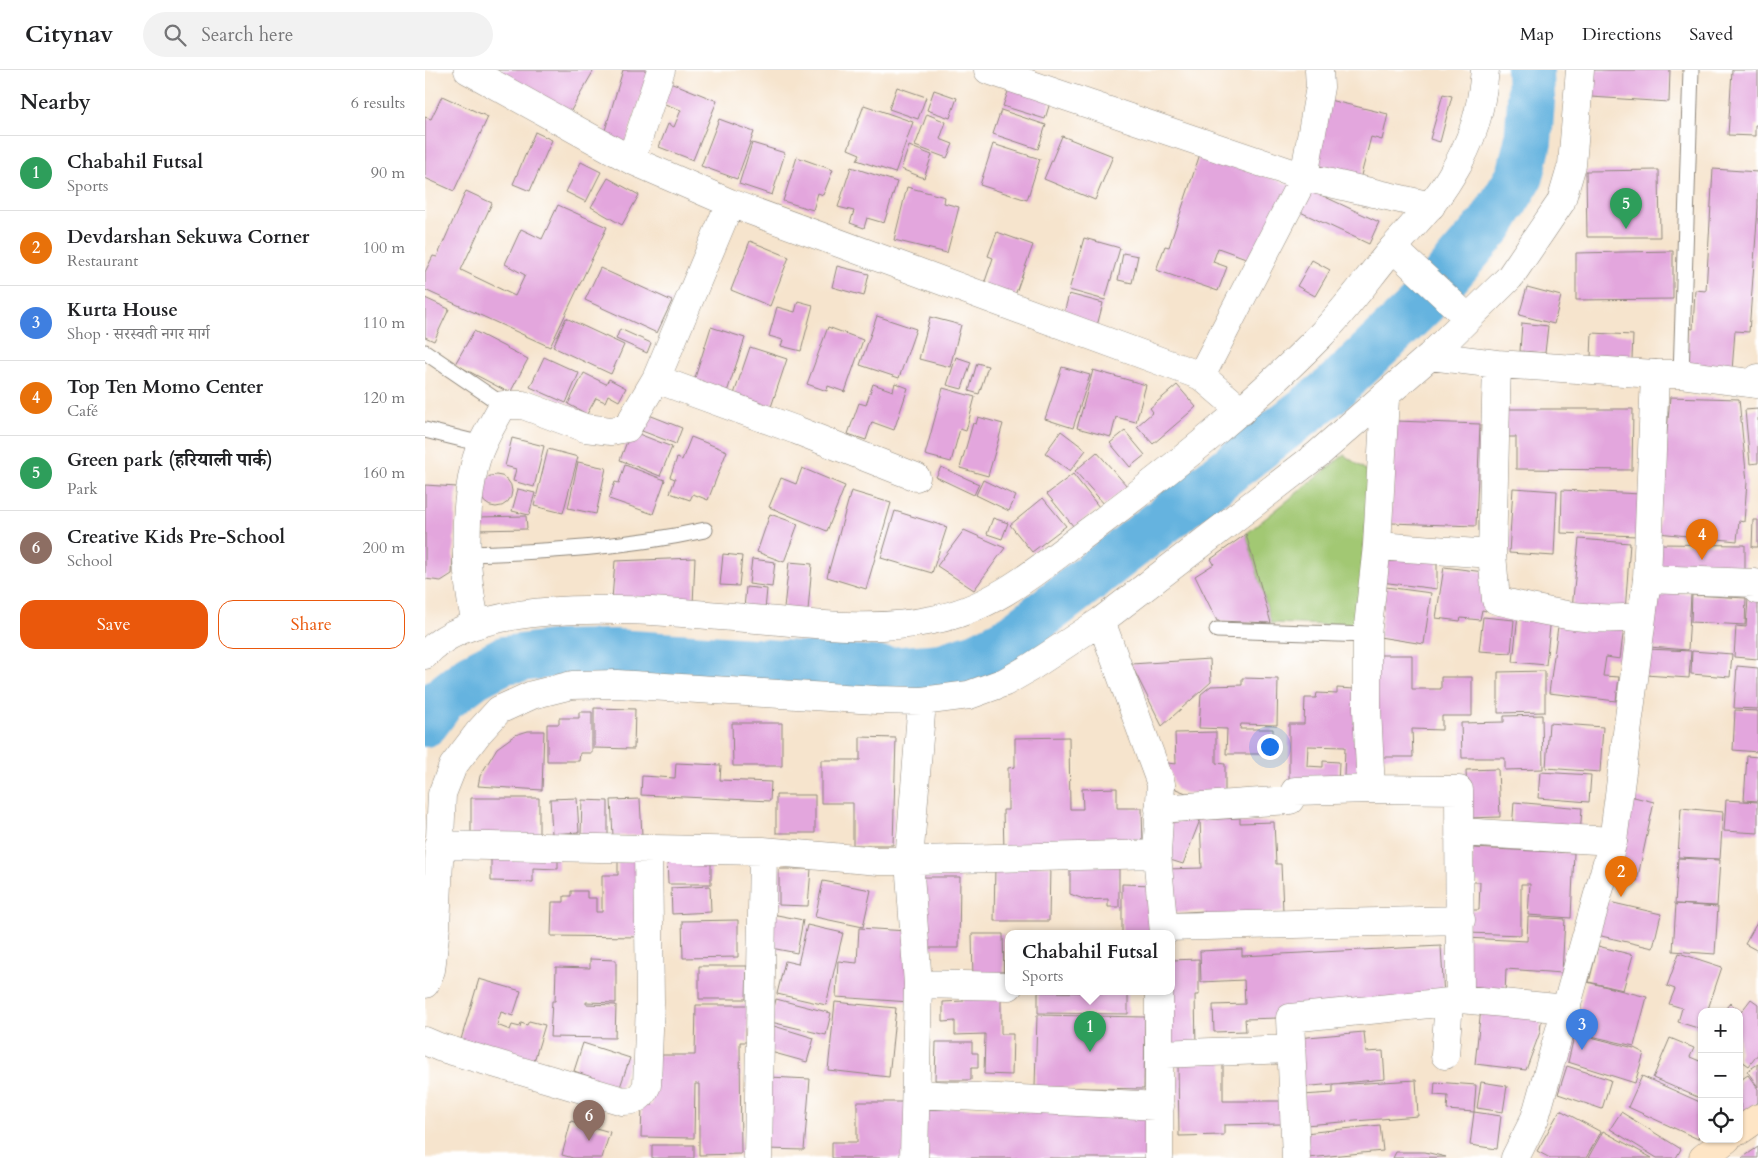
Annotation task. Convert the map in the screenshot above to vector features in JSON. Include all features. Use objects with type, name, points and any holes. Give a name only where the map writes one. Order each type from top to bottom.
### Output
[{"type":"main road","points":[[1723,1146],[1758,1118]]},
{"type":"street","points":[[468,70],[631,160],[730,203],[1201,376],[1242,411]]},
{"type":"street","points":[[631,160],[661,70]]},
{"type":"street","points":[[988,70],[1304,177],[1431,206]]},
{"type":"street","points":[[1201,376],[1304,177],[1320,87],[1319,70]]},
{"type":"street","points":[[425,655],[452,633],[475,624],[511,615],[603,611],[671,613],[845,626],[895,625],[935,620],[975,609],[1008,592],[1169,471],[1242,411],[1322,334],[1393,248],[1431,206],[1450,179],[1468,146],[1482,104],[1485,70]]},
{"type":"street","points":[[425,984],[431,970],[436,927],[438,845],[442,794],[453,766],[499,710],[532,695],[573,685],[617,684],[876,700],[922,701],[969,695],[1005,682],[1101,622],[1318,454],[1385,398],[1510,276],[1561,202],[1572,165],[1580,70]]},
{"type":"street","points":[[475,624],[468,590],[467,522],[475,464],[482,444],[503,405],[523,405],[585,428],[611,431],[627,428],[656,379],[730,203]]},
{"type":"street","points":[[1393,248],[1468,318]]},
{"type":"street","points":[[1430,356],[1497,364],[1668,374],[1758,382]]},
{"type":"street","points":[[1497,364],[1492,554],[1496,600],[1555,614],[1617,620],[1641,616]]},
{"type":"street","points":[[1515,1158],[1535,1118],[1613,841],[1647,579],[1668,374]]},
{"type":"street","points":[[656,379],[917,477]]},
{"type":"street","points":[[1371,788],[1367,709],[1367,635],[1377,546],[1385,398]]},
{"type":"street","points":[[1377,546],[1492,554]]},
{"type":"street","points":[[1647,579],[1755,583],[1758,590]]},
{"type":"street","points":[[1101,622],[1161,784],[1157,854],[1164,930],[1461,920]]},
{"type":"street","points":[[914,1158],[918,984],[909,861],[922,701]]},
{"type":"street","points":[[1159,809],[1290,800],[1295,791],[1371,788],[1459,790],[1461,920],[1455,1001],[1445,1054]]},
{"type":"street","points":[[1460,832],[1613,841]]},
{"type":"street","points":[[438,845],[763,852],[879,861],[1157,854]]},
{"type":"street","points":[[425,1040],[439,1047],[623,1101],[633,1101],[643,1095],[647,1085],[650,1002],[648,849]]},
{"type":"street","points":[[758,1158],[763,852]]},
{"type":"street","points":[[918,984],[1005,986]]},
{"type":"street","points":[[1159,995],[1159,1158]]},
{"type":"street","points":[[1296,1158],[1290,1018],[1455,1001],[1567,1009]]},
{"type":"street","points":[[1159,1054],[1291,1049]]},
{"type":"street","points":[[916,1094],[1160,1106]]},
{"type":"lane","points":[[1668,374],[1691,70]]},
{"type":"lane","points":[[425,352],[503,405]]},
{"type":"lane","points":[[425,430],[482,444]]},
{"type":"lane","points":[[466,554],[517,553],[658,540],[705,530]]},
{"type":"lane","points":[[1217,630],[1367,635]]},
{"type":"green space","points":[[1344,455],[1370,473],[1357,626],[1271,623],[1246,534]]},
{"type":"building","points":[[492,70],[594,70],[569,114]]},
{"type":"building","points":[[623,70],[650,70],[625,145],[603,137]]},
{"type":"building","points":[[1591,70],[1670,70],[1669,102],[1591,97]]},
{"type":"building","points":[[1732,70],[1758,70],[1758,125],[1755,125],[1755,136],[1728,135]]},
{"type":"building","points":[[670,82],[717,101],[693,160],[659,147],[668,124],[674,127],[681,110],[662,103]]},
{"type":"building","points":[[1011,83],[1052,96],[1045,119],[1003,106]]},
{"type":"building","points":[[897,87],[926,97],[918,119],[889,109]]},
{"type":"building","points":[[934,90],[957,98],[950,118],[927,110]]},
{"type":"building","points":[[1443,94],[1452,96],[1440,142],[1430,139]]},
{"type":"building","points":[[442,96],[488,117],[454,191],[425,178],[425,117],[431,119]]},
{"type":"building","points":[[1325,99],[1388,114],[1382,140],[1371,137],[1359,183],[1310,174]]},
{"type":"building","points":[[864,105],[913,122],[895,173],[857,160],[860,154],[848,149]]},
{"type":"building","points":[[1001,110],[1046,125],[1038,149],[993,134]]},
{"type":"building","points":[[927,114],[946,122],[940,139],[953,144],[947,158],[915,146]]},
{"type":"building","points":[[719,119],[754,132],[737,179],[701,166]]},
{"type":"building","points":[[535,132],[552,140],[530,191],[513,184]]},
{"type":"building","points":[[1062,136],[1113,156],[1095,200],[1044,179]]},
{"type":"building","points":[[752,143],[785,153],[772,195],[739,184]]},
{"type":"building","points":[[993,144],[1040,159],[1027,200],[980,185]]},
{"type":"building","points":[[909,146],[932,155],[924,178],[901,169]]},
{"type":"building","points":[[1200,154],[1294,186],[1257,262],[1218,248],[1213,262],[1227,267],[1218,291],[1156,270],[1165,246],[1169,247]]},
{"type":"building","points":[[797,157],[833,170],[823,195],[818,193],[813,210],[783,201]]},
{"type":"building","points":[[581,162],[601,172],[586,202],[566,192]]},
{"type":"building","points":[[851,167],[897,182],[884,223],[867,218],[864,228],[850,223],[854,211],[838,207]]},
{"type":"building","points":[[1713,169],[1758,172],[1758,207],[1749,332],[1735,331],[1732,371],[1687,368],[1689,328],[1693,329],[1695,290],[1706,291]]},
{"type":"building","points":[[1659,170],[1660,237],[1587,237],[1586,171]]},
{"type":"building","points":[[608,178],[639,195],[622,225],[591,207]]},
{"type":"building","points":[[907,187],[945,197],[944,203],[959,207],[947,253],[894,240]]},
{"type":"building","points":[[1306,188],[1379,222],[1369,244],[1296,210]]},
{"type":"building","points":[[466,191],[492,203],[461,270],[515,296],[525,275],[505,264],[521,229],[542,239],[558,205],[607,227],[550,347],[425,290],[425,272],[433,256],[437,257]]},
{"type":"building","points":[[997,232],[1033,245],[1013,301],[982,290],[993,258],[988,256]]},
{"type":"building","points":[[1084,238],[1120,248],[1105,300],[1069,290]]},
{"type":"building","points":[[750,241],[789,257],[770,306],[731,290]]},
{"type":"building","points":[[1673,251],[1673,299],[1576,300],[1576,253]]},
{"type":"building","points":[[1123,253],[1138,256],[1132,283],[1118,280]]},
{"type":"building","points":[[1312,260],[1330,270],[1315,296],[1297,286]]},
{"type":"building","points":[[837,266],[869,274],[864,296],[832,287]]},
{"type":"building","points":[[600,268],[672,301],[657,333],[585,300]]},
{"type":"building","points":[[1527,287],[1561,296],[1554,324],[1519,315]]},
{"type":"building","points":[[1069,294],[1103,303],[1097,326],[1063,317]]},
{"type":"building","points":[[425,298],[449,309],[434,341],[425,337]]},
{"type":"building","points":[[798,301],[813,305],[801,351],[781,346],[783,340],[769,336],[777,307],[795,312]]},
{"type":"building","points":[[877,316],[916,329],[899,378],[860,365]]},
{"type":"building","points":[[930,317],[961,325],[950,367],[919,359]]},
{"type":"building","points":[[566,318],[624,345],[611,374],[553,347]]},
{"type":"building","points":[[1522,323],[1548,326],[1545,353],[1520,351]]},
{"type":"building","points":[[711,327],[745,338],[726,395],[693,384]]},
{"type":"building","points":[[828,327],[863,340],[845,392],[828,386],[827,391],[807,384]]},
{"type":"building","points":[[620,329],[651,343],[647,353],[616,339]]},
{"type":"building","points":[[474,331],[528,359],[510,393],[455,364]]},
{"type":"building","points":[[1592,333],[1633,335],[1632,359],[1591,357]]},
{"type":"building","points":[[750,347],[787,359],[769,413],[732,400]]},
{"type":"building","points":[[544,357],[579,373],[566,403],[530,387]]},
{"type":"building","points":[[956,357],[971,362],[962,389],[947,385]]},
{"type":"building","points":[[977,363],[988,366],[979,394],[969,391]]},
{"type":"building","points":[[1062,367],[1090,375],[1073,428],[1045,419]]},
{"type":"building","points":[[1093,370],[1146,385],[1136,422],[1116,417],[1111,437],[1077,428]]},
{"type":"building","points":[[584,373],[606,384],[609,379],[626,388],[619,401],[608,395],[605,402],[596,398],[587,414],[568,404]]},
{"type":"building","points":[[895,383],[908,388],[894,430],[872,422],[866,440],[848,434],[859,403],[866,405],[873,384],[893,391]]},
{"type":"building","points":[[1177,385],[1196,407],[1153,444],[1137,426],[1153,412],[1150,408]]},
{"type":"building","points":[[943,388],[975,397],[966,431],[960,429],[951,462],[925,455]]},
{"type":"building","points":[[1670,397],[1739,399],[1747,482],[1744,522],[1739,521],[1737,541],[1658,533]]},
{"type":"building","points":[[1503,409],[1633,409],[1632,470],[1516,469],[1516,437],[1502,437]]},
{"type":"building","points":[[1758,409],[1758,463],[1750,464],[1745,410]]},
{"type":"building","points":[[649,415],[682,428],[676,444],[642,431]]},
{"type":"building","points":[[978,417],[1003,424],[988,476],[960,468],[973,423],[976,424]]},
{"type":"building","points":[[1396,421],[1480,424],[1476,526],[1391,523]]},
{"type":"building","points":[[631,431],[672,447],[660,476],[620,460]]},
{"type":"building","points":[[1061,431],[1086,450],[1070,471],[1045,453]]},
{"type":"building","points":[[1125,431],[1145,455],[1130,467],[1110,443]]},
{"type":"building","points":[[691,437],[727,451],[708,500],[693,494],[690,500],[670,493],[675,479],[670,477],[677,458],[682,460]]},
{"type":"building","points":[[512,438],[544,446],[534,487],[513,481],[516,469],[505,466]]},
{"type":"building","points":[[548,449],[578,457],[563,513],[534,506]]},
{"type":"building","points":[[1097,452],[1127,486],[1105,505],[1075,471]]},
{"type":"building","points":[[578,462],[606,468],[596,514],[568,508]]},
{"type":"building","points":[[625,465],[665,480],[653,514],[609,499],[615,482],[619,483]]},
{"type":"building","points":[[941,467],[979,484],[974,495],[936,477]]},
{"type":"building","points":[[802,468],[845,486],[827,531],[769,507],[781,478],[796,484]]},
{"type":"building","points":[[1073,474],[1099,507],[1074,527],[1047,494]]},
{"type":"building","points":[[496,475],[502,476],[507,480],[511,485],[511,497],[507,502],[502,506],[496,507],[490,506],[485,502],[481,497],[480,491],[481,485],[485,480],[490,476]]},
{"type":"building","points":[[983,480],[1016,496],[1009,511],[976,495]]},
{"type":"building","points":[[425,485],[457,487],[452,574],[441,581],[425,579]]},
{"type":"building","points":[[1513,488],[1557,491],[1554,556],[1509,553]]},
{"type":"building","points":[[518,489],[535,493],[529,515],[512,511]]},
{"type":"building","points":[[1562,490],[1640,494],[1637,536],[1561,533]]},
{"type":"building","points":[[851,491],[891,503],[866,589],[827,577]]},
{"type":"building","points":[[1043,498],[1066,526],[1032,552],[1010,525]]},
{"type":"building","points":[[895,511],[947,527],[932,573],[881,558]]},
{"type":"building","points":[[770,514],[798,524],[784,562],[757,552]]},
{"type":"building","points":[[526,516],[527,529],[477,530],[477,517]]},
{"type":"building","points":[[993,518],[1008,523],[1002,539],[987,534]]},
{"type":"building","points":[[1753,520],[1758,520],[1758,547],[1752,547]]},
{"type":"building","points":[[964,530],[1005,548],[974,590],[937,566]]},
{"type":"building","points":[[1246,534],[1271,623],[1217,621],[1195,576],[1214,564],[1211,559]]},
{"type":"building","points":[[1579,539],[1630,543],[1625,612],[1572,608]]},
{"type":"building","points":[[1660,544],[1745,545],[1745,575],[1659,574]]},
{"type":"building","points":[[1385,552],[1437,560],[1437,589],[1381,582]]},
{"type":"building","points":[[723,554],[742,556],[739,586],[720,585]]},
{"type":"building","points":[[695,558],[693,605],[612,599],[615,561]]},
{"type":"building","points":[[752,559],[775,562],[772,587],[749,584]]},
{"type":"building","points":[[789,562],[812,564],[808,611],[784,608]]},
{"type":"building","points":[[1444,567],[1492,573],[1486,611],[1482,610],[1480,620],[1461,618],[1460,621],[1436,618]]},
{"type":"building","points":[[746,587],[767,589],[765,610],[744,608]]},
{"type":"building","points":[[1386,587],[1431,593],[1424,644],[1379,637]]},
{"type":"building","points":[[1653,592],[1691,594],[1688,650],[1649,647]]},
{"type":"building","points":[[1692,595],[1746,598],[1745,625],[1691,622]]},
{"type":"building","points":[[1748,599],[1758,600],[1758,659],[1734,657],[1736,626],[1746,627]]},
{"type":"building","points":[[1518,614],[1551,617],[1546,665],[1513,662]]},
{"type":"building","points":[[1483,617],[1514,620],[1511,653],[1479,651]]},
{"type":"building","points":[[1559,619],[1624,627],[1620,659],[1606,657],[1603,676],[1619,677],[1616,701],[1549,693]]},
{"type":"building","points":[[1647,649],[1691,651],[1689,678],[1645,675]]},
{"type":"building","points":[[1692,651],[1732,654],[1730,677],[1691,674]]},
{"type":"building","points":[[1372,655],[1412,655],[1412,689],[1441,689],[1441,677],[1472,677],[1472,716],[1442,716],[1442,730],[1412,729],[1413,757],[1372,757]]},
{"type":"building","points":[[1210,659],[1211,682],[1162,726],[1131,664]]},
{"type":"building","points":[[1737,666],[1758,668],[1758,709],[1734,708]]},
{"type":"building","points":[[1545,671],[1545,712],[1498,713],[1498,672]]},
{"type":"building","points":[[1242,678],[1278,679],[1277,725],[1241,724],[1240,729],[1273,729],[1273,754],[1226,754],[1227,729],[1199,728],[1201,694],[1211,686],[1242,685]]},
{"type":"building","points":[[1337,688],[1355,689],[1362,776],[1344,776],[1345,747],[1308,746],[1307,766],[1323,767],[1323,761],[1339,762],[1338,788],[1289,787],[1289,724],[1304,724],[1305,698],[1316,698],[1317,693],[1337,694]]},
{"type":"building","points":[[594,708],[635,709],[634,749],[594,748]]},
{"type":"building","points":[[1735,710],[1758,711],[1758,752],[1733,750]]},
{"type":"building","points":[[579,712],[592,712],[592,753],[580,753],[579,761],[547,761],[547,724],[559,724],[559,718],[579,718]]},
{"type":"building","points":[[1542,715],[1543,769],[1505,770],[1505,758],[1462,758],[1461,723],[1504,722],[1504,716]]},
{"type":"building","points":[[732,723],[782,723],[782,766],[733,766]]},
{"type":"building","points":[[1549,723],[1603,727],[1600,772],[1546,768]]},
{"type":"building","points":[[528,731],[544,731],[542,790],[478,786],[480,776],[497,748],[515,735]]},
{"type":"building","points":[[1216,732],[1216,763],[1225,764],[1225,793],[1186,793],[1176,789],[1167,763],[1176,764],[1175,733]]},
{"type":"building","points":[[860,737],[896,738],[893,845],[853,845],[853,803],[821,803],[821,760],[860,760]]},
{"type":"building","points":[[1069,737],[1070,809],[1083,809],[1082,789],[1117,788],[1117,808],[1142,808],[1143,847],[1004,851],[1003,810],[1008,810],[1008,768],[1015,767],[1015,738]]},
{"type":"building","points":[[1747,756],[1758,757],[1758,801],[1744,800]]},
{"type":"building","points":[[676,763],[721,765],[720,780],[771,782],[770,801],[641,795],[642,776],[675,778]]},
{"type":"building","points":[[1498,769],[1500,817],[1468,818],[1466,770]]},
{"type":"building","points":[[1540,772],[1591,775],[1589,802],[1538,798]]},
{"type":"building","points":[[776,795],[815,795],[815,833],[776,833]]},
{"type":"building","points":[[1630,796],[1654,802],[1637,881],[1613,875]]},
{"type":"building","points":[[471,798],[539,798],[539,839],[471,839]]},
{"type":"building","points":[[577,798],[579,832],[552,834],[550,799]]},
{"type":"building","points":[[640,799],[642,835],[613,836],[611,800]]},
{"type":"building","points":[[582,800],[608,801],[608,835],[581,834]]},
{"type":"building","points":[[1726,800],[1758,802],[1758,833],[1724,831]]},
{"type":"building","points":[[1514,802],[1582,808],[1580,836],[1512,830]]},
{"type":"building","points":[[1681,808],[1723,812],[1720,859],[1678,857]]},
{"type":"building","points":[[1240,818],[1240,823],[1274,822],[1276,864],[1281,864],[1283,911],[1205,920],[1204,911],[1167,913],[1166,869],[1202,868],[1200,820]]},
{"type":"building","points":[[1200,820],[1183,864],[1164,858],[1162,828],[1174,822]]},
{"type":"building","points":[[1473,848],[1574,853],[1571,918],[1528,915],[1530,884],[1521,884],[1521,935],[1468,933],[1469,910],[1479,910],[1480,882],[1471,882]]},
{"type":"building","points":[[618,854],[642,855],[641,937],[551,936],[552,902],[564,902],[564,896],[571,896],[571,891],[587,891],[587,898],[596,898],[596,912],[602,912],[602,875],[618,875]]},
{"type":"building","points":[[491,855],[558,856],[558,869],[533,868],[533,882],[491,881]]},
{"type":"building","points":[[711,857],[711,884],[668,884],[667,858]]},
{"type":"building","points":[[1678,858],[1720,860],[1717,906],[1675,904]]},
{"type":"building","points":[[1119,864],[1119,907],[1108,907],[1108,899],[1086,900],[1070,894],[1070,865]]},
{"type":"building","points":[[995,865],[1050,866],[1049,921],[994,921]]},
{"type":"building","points":[[779,869],[811,869],[808,906],[779,905]]},
{"type":"building","points":[[918,877],[960,877],[959,948],[917,948]]},
{"type":"building","points":[[823,881],[871,890],[863,927],[815,917]]},
{"type":"building","points":[[1122,884],[1155,885],[1154,930],[1122,930]]},
{"type":"building","points":[[710,886],[711,912],[672,914],[671,888]]},
{"type":"building","points":[[1605,901],[1661,914],[1653,948],[1597,935]]},
{"type":"building","points":[[1676,904],[1718,907],[1715,954],[1673,951]]},
{"type":"building","points":[[772,914],[803,920],[797,953],[766,947]]},
{"type":"building","points":[[1528,917],[1565,919],[1562,973],[1506,969],[1505,996],[1462,993],[1466,938],[1527,941]]},
{"type":"building","points":[[738,920],[738,957],[683,958],[682,921]]},
{"type":"building","points":[[1758,921],[1758,951],[1745,944]]},
{"type":"building","points":[[807,925],[843,933],[826,1005],[777,994],[785,961],[798,964]]},
{"type":"building","points":[[859,928],[907,931],[910,1002],[836,997],[838,961],[857,963]]},
{"type":"building","points":[[972,934],[1003,934],[1004,979],[973,979]]},
{"type":"building","points":[[1441,946],[1444,997],[1278,1018],[1245,1019],[1246,1031],[1214,1032],[1213,1005],[1245,1004],[1244,980],[1201,982],[1200,951],[1242,949],[1242,956]]},
{"type":"building","points":[[1598,946],[1633,955],[1623,990],[1589,982]]},
{"type":"building","points":[[1679,953],[1722,967],[1708,1008],[1698,1008],[1698,1028],[1678,1022],[1682,1008],[1669,1004],[1675,989],[1667,986]]},
{"type":"building","points":[[590,959],[616,960],[616,1003],[586,1002],[586,1004],[616,1005],[615,1038],[550,1037],[552,1001],[555,1001],[556,967],[590,968]]},
{"type":"building","points":[[1199,959],[1199,995],[1195,995],[1196,1045],[1164,1046],[1170,995],[1175,995],[1175,960]]},
{"type":"building","points":[[699,966],[747,966],[746,999],[699,999]]},
{"type":"building","points":[[479,979],[521,991],[513,1016],[501,1012],[497,1025],[510,1030],[512,1025],[520,1027],[521,1023],[527,1025],[529,1021],[545,1025],[532,1068],[459,1046]]},
{"type":"building","points":[[1587,982],[1647,997],[1634,1046],[1574,1032]]},
{"type":"building","points":[[1038,995],[1128,995],[1128,1014],[1038,1013]]},
{"type":"building","points":[[1001,997],[1001,1034],[1013,1034],[1012,1075],[984,1074],[985,1034],[955,1035],[955,1021],[943,1022],[943,1002],[963,1001],[963,998]]},
{"type":"building","points":[[776,999],[831,1013],[826,1035],[771,1022]]},
{"type":"building","points":[[1751,999],[1758,1004],[1758,1054],[1749,1066],[1743,1062],[1743,1009]]},
{"type":"building","points":[[835,1002],[896,1008],[889,1077],[828,1070]]},
{"type":"building","points":[[1730,1003],[1736,1008],[1726,1008]]},
{"type":"building","points":[[696,1005],[748,1005],[748,1042],[740,1042],[741,1154],[699,1155],[699,1084],[695,1084],[694,1138],[641,1137],[642,1105],[652,1105],[652,1055],[695,1055]]},
{"type":"building","points":[[1481,1008],[1542,1014],[1540,1032],[1526,1070],[1475,1064]]},
{"type":"building","points":[[1037,1015],[1145,1017],[1144,1089],[1035,1087]]},
{"type":"building","points":[[774,1026],[814,1038],[807,1062],[767,1051]]},
{"type":"building","points":[[1364,1032],[1366,1052],[1383,1051],[1385,1079],[1302,1087],[1297,1038]]},
{"type":"building","points":[[1575,1033],[1634,1048],[1644,1053],[1635,1083],[1568,1062]]},
{"type":"building","points":[[1670,1038],[1694,1048],[1690,1057],[1698,1060],[1698,1097],[1653,1078]]},
{"type":"building","points":[[936,1042],[972,1042],[972,1053],[978,1053],[978,1068],[971,1068],[971,1080],[935,1080]]},
{"type":"building","points":[[583,1043],[630,1058],[620,1087],[574,1071]]},
{"type":"building","points":[[1223,1062],[1223,1101],[1281,1101],[1281,1124],[1224,1125],[1224,1135],[1179,1136],[1178,1063]]},
{"type":"building","points":[[1758,1064],[1758,1087],[1747,1071]]},
{"type":"building","points":[[1567,1066],[1611,1080],[1602,1109],[1558,1094]]},
{"type":"building","points":[[1748,1075],[1758,1089],[1758,1102],[1743,1113],[1743,1098],[1743,1078]]},
{"type":"building","points":[[1642,1076],[1698,1101],[1698,1139],[1628,1107]]},
{"type":"building","points":[[769,1077],[810,1079],[804,1150],[766,1149]]},
{"type":"building","points":[[1416,1080],[1418,1116],[1305,1125],[1303,1095],[1333,1093],[1333,1085]]},
{"type":"building","points":[[1435,1082],[1476,1085],[1474,1112],[1447,1110],[1448,1096],[1434,1095]]},
{"type":"building","points":[[1481,1082],[1507,1086],[1503,1112],[1477,1108]]},
{"type":"building","points":[[857,1102],[908,1102],[908,1158],[832,1158],[832,1142],[857,1142]]},
{"type":"building","points":[[925,1107],[1156,1115],[1154,1158],[923,1158]]},
{"type":"building","points":[[1560,1110],[1601,1132],[1586,1158],[1550,1158],[1537,1151]]},
{"type":"building","points":[[1474,1112],[1501,1116],[1497,1149],[1470,1145]]},
{"type":"building","points":[[1621,1112],[1681,1149],[1676,1158],[1657,1158],[1610,1129]]},
{"type":"building","points":[[571,1121],[610,1132],[602,1158],[573,1158],[562,1155]]},
{"type":"building","points":[[1380,1125],[1383,1151],[1308,1158],[1305,1133]]},
{"type":"building","points":[[1603,1131],[1652,1158],[1588,1158]]},
{"type":"building","points":[[652,1145],[694,1145],[694,1158],[652,1158]]},
{"type":"building","points":[[1758,1147],[1758,1158],[1742,1158]]},
{"type":"building","points":[[1396,1152],[1425,1152],[1446,1157],[1393,1158]]},
{"type":"waterway","points":[[425,723],[442,700],[473,676],[504,660],[552,654],[614,653],[891,671],[942,667],[977,656],[1011,639],[1333,389],[1422,304],[1491,224],[1520,176],[1528,142],[1531,101],[1530,70]]},
{"type":"place","name":"Green park (हरियाली पार्क)","points":[[1626,229]]},
{"type":"place","name":"Top Ten Momo Center","points":[[1702,560]]},
{"type":"place","name":"Devdarshan Sekuwa Corner","points":[[1621,897]]},
{"type":"place","name":"Kurta House","points":[[1582,1050]]},
{"type":"place","name":"Chabahil Futsal","points":[[1090,1052]]},
{"type":"place","name":"Creative Kids Pre-School","points":[[589,1141]]}]
